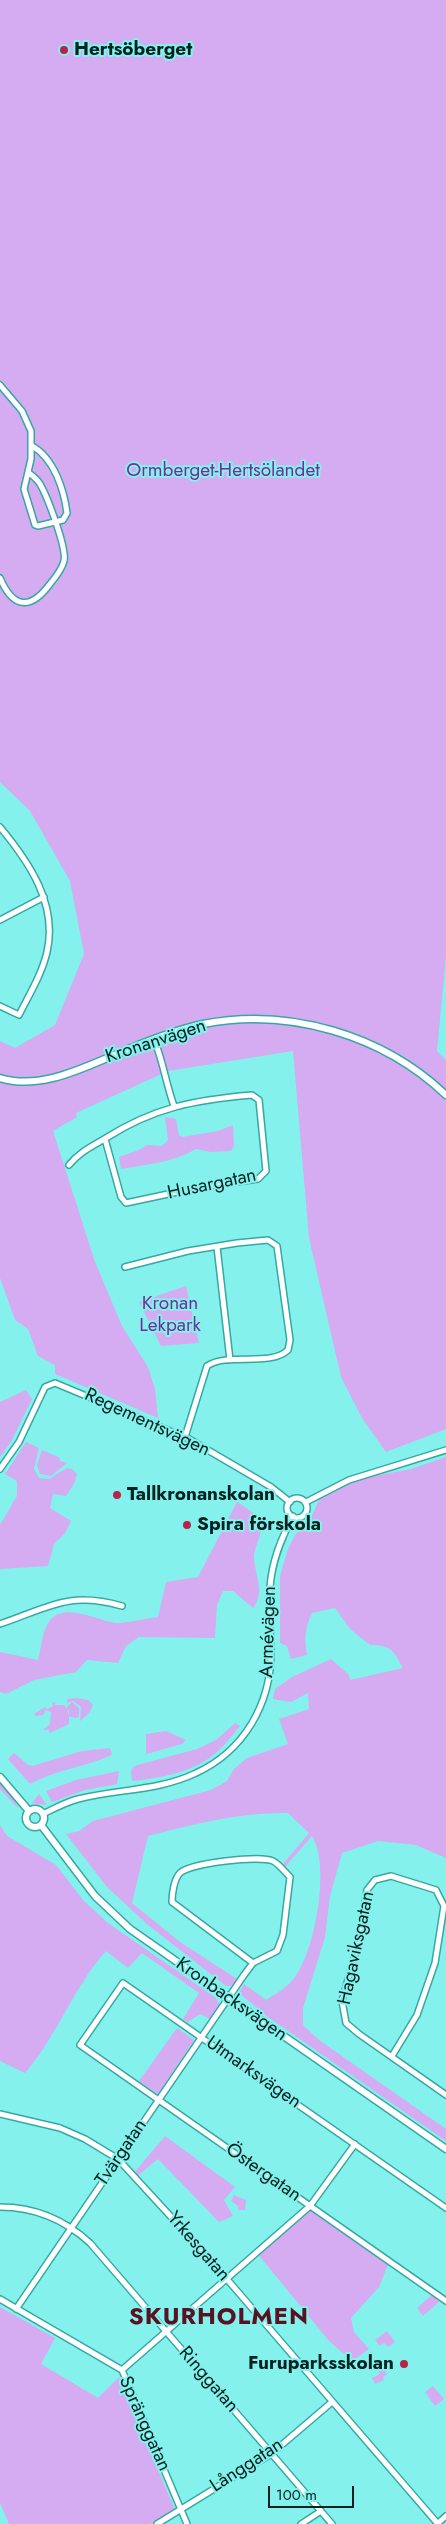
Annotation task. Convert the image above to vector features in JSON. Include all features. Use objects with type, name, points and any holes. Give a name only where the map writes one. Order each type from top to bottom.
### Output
[{"type":"street","points":[[0,385],[25,416],[31,431],[32,446],[29,473],[24,488],[35,525],[54,523],[65,518],[67,515],[63,495],[48,460],[32,446]]},
{"type":"street","points":[[0,578],[13,599],[23,603],[36,599],[49,586],[64,563],[64,546],[40,484],[29,473]]},
{"type":"street","points":[[0,827],[20,852],[44,897],[50,932],[43,964],[19,1015],[0,1006]]},
{"type":"street","points":[[0,920],[44,897]]},
{"type":"street","name":"Kronanvägen","points":[[0,1078],[25,1082],[51,1078],[154,1039],[203,1024],[233,1020],[272,1020],[320,1027],[351,1036],[409,1065],[446,1095]]},
{"type":"street","points":[[154,1039],[163,1063],[166,1085],[174,1106]]},
{"type":"street","name":"Husargatan","points":[[69,1165],[76,1156],[134,1121],[174,1106],[252,1095],[259,1100],[266,1171],[258,1179],[200,1187],[126,1203],[121,1197],[105,1139]]},
{"type":"street","points":[[125,1267],[188,1251],[216,1247],[268,1240],[278,1246],[290,1340],[288,1350],[281,1354],[212,1362],[204,1369],[185,1437]]},
{"type":"street","points":[[216,1247],[230,1360]]},
{"type":"street","name":"Regementsvägen","points":[[0,1469],[19,1442],[45,1387],[52,1383],[58,1383],[185,1437],[271,1487],[290,1502]]},
{"type":"street","points":[[306,1502],[349,1480],[446,1450]]},
{"type":"street","points":[[299,1498],[306,1502],[305,1514],[299,1517],[293,1516],[288,1509],[290,1502],[299,1498]]},
{"type":"street","name":"Armévägen","points":[[43,1814],[78,1799],[175,1782],[205,1769],[232,1750],[241,1740],[256,1718],[269,1680],[271,1578],[278,1548],[293,1516]]},
{"type":"street","points":[[0,1624],[77,1598],[93,1599],[122,1606]]},
{"type":"street","points":[[0,1777],[29,1811]]},
{"type":"street","points":[[37,1809],[43,1814],[44,1821],[41,1825],[36,1827],[28,1824],[26,1818],[29,1811],[37,1809]]},
{"type":"street","name":"Kronbacksvägen","points":[[41,1825],[86,1885],[120,1921],[446,2149]]},
{"type":"street","points":[[271,1859],[290,1877],[285,1926],[277,1951],[253,1963],[172,1902],[176,1879],[181,1872],[215,1863],[271,1859]]},
{"type":"street","name":"Hagaviksgatan","points":[[392,2056],[417,2015],[425,1994],[435,1963],[444,1906],[436,1890],[391,1876],[375,1880],[366,1890],[359,1940],[342,2001],[346,2023],[446,2095]]},
{"type":"street","name":"Tvärgatan","points":[[16,2309],[253,1963]]},
{"type":"street","name":"Utmarksvägen","points":[[80,2045],[123,1983],[446,2207]]},
{"type":"street","name":"Östergatan","points":[[80,2045],[446,2301]]},
{"type":"street","name":"Yrkesgatan","points":[[0,2114],[60,2128],[85,2139],[118,2159],[157,2199],[437,2524]]},
{"type":"street","points":[[122,2370],[310,2206],[355,2144]]},
{"type":"street","name":"Ringgatan","points":[[0,2207],[39,2213],[72,2228],[99,2253],[332,2524]]},
{"type":"street","name":"Spränggatan","points":[[0,2299],[122,2370],[186,2524]]},
{"type":"street","name":"Långgatan","points":[[158,2524],[271,2454],[332,2402]]},
{"type":"street","points":[[301,2524],[321,2511]]},
{"type":"street","points":[[437,2524],[446,2516]]},
{"type":"green space","name":"Ormberget-Hertsölandet","points":[[0,0],[446,0],[446,957],[437,1051],[446,1060],[446,1429],[386,1452],[362,1418],[341,1377],[309,1238],[293,1051],[168,1071],[76,1113],[77,1117],[53,1131],[95,1262],[122,1326],[148,1367],[155,1389],[158,1418],[55,1374],[55,1365],[38,1356],[28,1329],[15,1320],[0,1278],[0,1041],[15,1048],[55,1025],[84,954],[70,881],[30,811],[0,782]]},
{"type":"green space","points":[[165,1117],[176,1119],[179,1135],[182,1137],[218,1131],[233,1125],[234,1146],[231,1151],[210,1152],[196,1149],[169,1160],[121,1169],[119,1157],[147,1145],[162,1146],[168,1140]]},
{"type":"green space","name":"Kronan Lekpark","points":[[186,1286],[199,1343],[161,1346],[139,1302]]},
{"type":"green space","points":[[26,1390],[32,1399],[11,1442],[0,1457],[0,1402]]},
{"type":"green space","points":[[26,1442],[39,1448],[34,1469],[39,1478],[49,1479],[67,1468],[72,1469],[77,1474],[74,1484],[66,1496],[53,1494],[50,1508],[71,1521],[65,1533],[54,1544],[48,1566],[0,1569],[0,1525],[17,1496],[17,1481],[5,1474]]},
{"type":"green space","points":[[42,1450],[67,1463],[51,1476],[40,1474],[37,1465]]},
{"type":"green space","points":[[446,1457],[446,1858],[416,1845],[378,1841],[342,1853],[330,1896],[325,1937],[303,2008],[303,2025],[319,2040],[446,2129],[446,2141],[268,2017],[239,1993],[244,1984],[266,2000],[285,1987],[300,1970],[313,1932],[320,1888],[318,1850],[312,1836],[285,1867],[283,1864],[309,1833],[288,1813],[252,1814],[200,1823],[148,1836],[132,1903],[180,1942],[237,1979],[231,1986],[226,1986],[148,1925],[107,1887],[66,1834],[79,1831],[93,1821],[211,1790],[227,1781],[234,1769],[247,1758],[288,1744],[279,1719],[309,1709],[308,1693],[291,1702],[273,1699],[275,1689],[292,1677],[331,1659],[349,1675],[350,1680],[403,1668],[391,1650],[383,1646],[370,1645],[350,1629],[335,1608],[312,1613],[306,1633],[307,1655],[291,1659],[287,1646],[280,1643],[280,1576],[288,1549],[295,1535],[309,1522],[319,1500],[359,1479],[411,1469]]},
{"type":"green space","points":[[237,1502],[258,1518],[261,1527],[254,1556],[259,1596],[253,1608],[233,1591],[223,1591],[217,1605],[215,1638],[139,1637],[126,1646],[118,1663],[87,1660],[76,1672],[34,1680],[6,1694],[0,1692],[0,1652],[38,1660],[47,1625],[53,1617],[60,1613],[79,1613],[115,1623],[158,1617],[166,1582],[198,1577]]},
{"type":"green space","points":[[67,1699],[88,1700],[93,1705],[89,1713],[80,1721],[81,1707],[73,1701],[67,1703]]},
{"type":"green space","points":[[56,1702],[54,1705],[64,1705],[69,1711],[69,1724],[50,1733],[49,1730],[43,1730],[50,1724],[51,1712],[46,1710],[43,1715],[36,1716],[34,1714],[45,1707],[47,1709],[53,1706],[52,1703]]},
{"type":"green space","points":[[72,1702],[79,1708],[79,1717],[69,1716],[67,1707]]},
{"type":"green space","points":[[235,1723],[240,1726],[216,1753],[207,1760],[177,1773],[132,1781],[131,1771],[134,1766],[197,1749],[216,1740]]},
{"type":"green space","points":[[166,1731],[186,1740],[182,1744],[146,1754],[146,1734]]},
{"type":"green space","points":[[110,1748],[112,1755],[50,1775],[30,1784],[8,1759],[14,1753],[28,1765],[32,1766],[82,1751]]},
{"type":"green space","points":[[119,1771],[117,1784],[85,1790],[52,1802],[46,1791],[76,1780]]},
{"type":"green space","points":[[0,1782],[13,1797],[18,1808],[0,1789]]},
{"type":"green space","points":[[39,1794],[47,1805],[32,1803]]},
{"type":"green space","points":[[0,1825],[7,1836],[56,1865],[84,1901],[108,1923],[216,1998],[219,2004],[210,2019],[200,2014],[188,2022],[183,2019],[199,1993],[142,1953],[128,1968],[106,1951],[84,1980],[47,2044],[25,2073],[0,2061]]},
{"type":"green space","points":[[177,2028],[194,2040],[158,2094],[139,2081]]},
{"type":"green space","points":[[165,2136],[235,2187],[224,2200],[233,2216],[219,2222],[158,2159],[136,2177],[133,2174]]},
{"type":"green space","points":[[234,2195],[246,2200],[245,2210],[238,2210],[238,2206],[231,2201]]},
{"type":"green space","points":[[309,2206],[389,2262],[379,2287],[351,2318],[354,2332],[369,2349],[352,2361],[329,2341],[257,2253]]},
{"type":"green space","points":[[433,2294],[439,2302],[423,2316],[417,2308]]},
{"type":"green space","points":[[0,2307],[55,2338],[41,2364],[98,2398],[119,2377],[175,2510],[150,2524],[9,2524],[0,2503]]},
{"type":"green space","points":[[387,2331],[395,2342],[388,2347],[384,2343],[380,2346],[375,2340]]},
{"type":"green space","points":[[383,2367],[387,2374],[383,2377],[384,2380],[375,2384],[372,2378],[380,2374],[378,2370]]},
{"type":"green space","points":[[433,2386],[444,2399],[435,2406],[425,2392]]},
{"type":"place","name":"Hertsöberget","points":[[64,50]]},
{"type":"place","name":"Tallkronanskolan","points":[[117,1495]]},
{"type":"place","name":"Spira förskola","points":[[187,1525]]},
{"type":"place","name":"Furuparksskolan","points":[[404,2364]]},
{"type":"district","name":"SKURHOLMEN","points":[[219,2318]]}]
